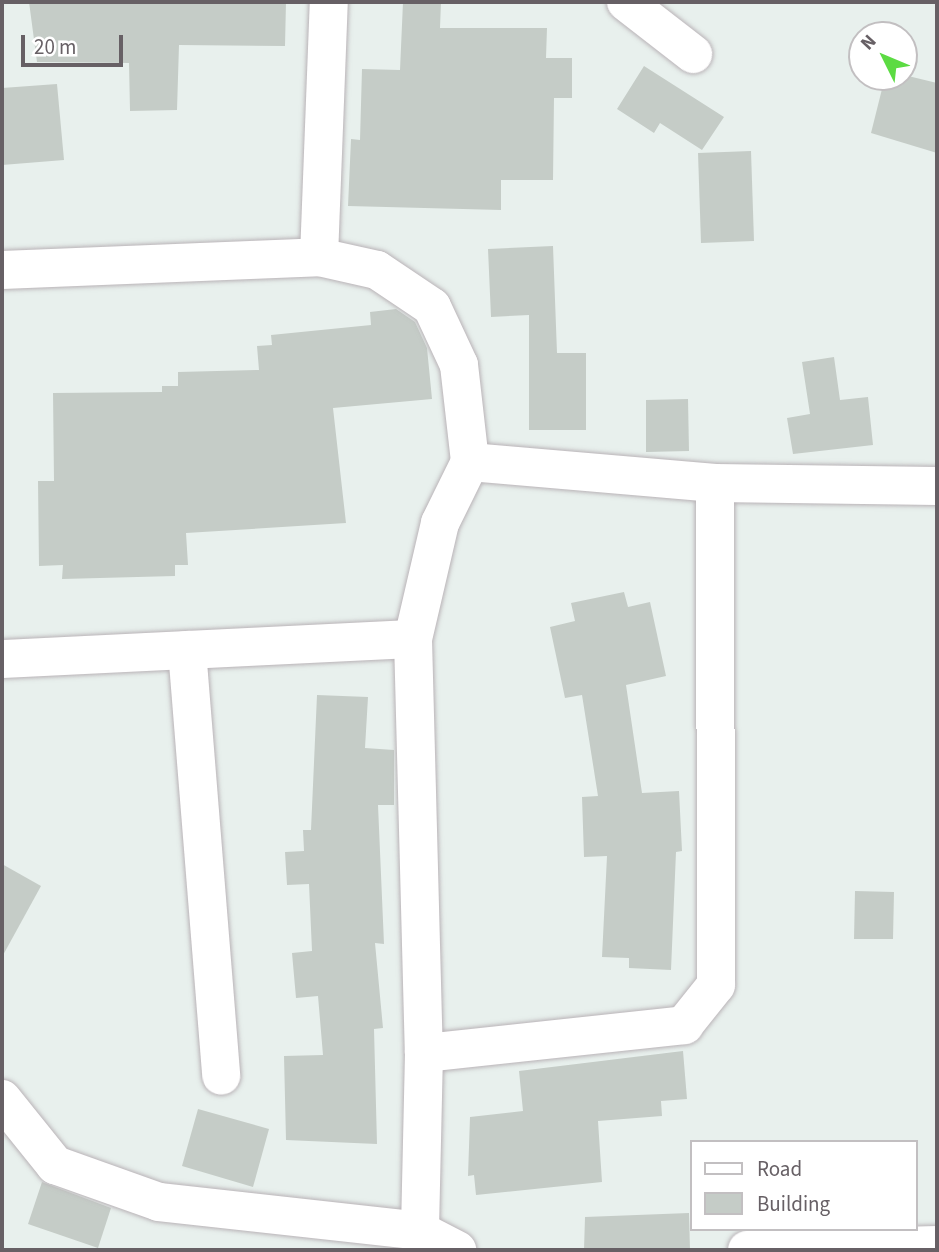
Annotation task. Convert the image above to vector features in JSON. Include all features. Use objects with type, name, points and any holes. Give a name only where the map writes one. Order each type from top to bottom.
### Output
[{"type":"street","points":[[319,257],[329,2]]},
{"type":"street","points":[[626,2],[693,54]]},
{"type":"street","points":[[2,270],[319,257],[377,270],[432,307],[458,365],[470,462],[440,523],[414,639],[424,1053],[420,1231]]},
{"type":"street","points":[[470,462],[715,483],[937,486]]},
{"type":"street","points":[[424,1053],[684,1025],[716,985],[715,483]]},
{"type":"street","points":[[2,659],[414,639]]},
{"type":"street","points":[[187,650],[221,1076]]},
{"type":"street","points":[[2,1099],[55,1165],[159,1202],[420,1231],[457,1250]]},
{"type":"street","points":[[747,1250],[937,1245]]},
{"type":"building","points":[[29,2],[286,2],[285,46],[179,45],[177,110],[130,111],[129,63],[37,62]]},
{"type":"building","points":[[403,2],[441,2],[440,28],[547,28],[546,58],[572,58],[572,98],[554,98],[553,180],[501,180],[501,210],[348,206],[351,139],[360,140],[362,69],[400,70]]},
{"type":"building","points":[[644,66],[724,117],[702,150],[660,123],[654,133],[617,109]]},
{"type":"building","points":[[918,78],[937,83],[937,153],[871,133],[882,91],[918,91]]},
{"type":"building","points":[[57,84],[64,160],[2,165],[2,88]]},
{"type":"building","points":[[751,151],[754,241],[701,243],[698,153]]},
{"type":"building","points":[[553,246],[557,353],[586,353],[586,430],[529,430],[529,315],[491,317],[488,249]]},
{"type":"building","points":[[396,309],[415,322],[427,348],[432,399],[333,408],[346,523],[186,533],[188,565],[175,565],[175,576],[62,579],[63,565],[39,566],[38,481],[54,481],[53,393],[162,392],[162,386],[178,386],[178,372],[259,370],[257,346],[272,345],[271,335],[371,325],[370,312]]},
{"type":"building","points":[[834,357],[840,400],[868,397],[873,445],[793,454],[787,418],[810,414],[802,362]]},
{"type":"building","points":[[688,399],[689,451],[646,452],[646,400]]},
{"type":"building","points":[[624,592],[628,607],[650,602],[666,676],[626,685],[642,793],[679,791],[682,851],[676,852],[671,970],[629,968],[629,958],[602,957],[607,856],[584,857],[582,797],[598,796],[582,695],[565,698],[550,627],[575,621],[571,603]]},
{"type":"building","points":[[317,695],[368,697],[365,748],[394,750],[394,805],[378,805],[384,944],[375,943],[383,1028],[374,1029],[377,1144],[286,1140],[284,1056],[323,1055],[318,996],[296,998],[292,953],[312,951],[309,884],[287,885],[285,852],[304,851],[303,830],[311,830]]},
{"type":"building","points":[[2,864],[41,886],[2,957]]},
{"type":"building","points":[[855,891],[894,892],[893,939],[854,939]]},
{"type":"building","points":[[683,1051],[687,1099],[661,1101],[662,1116],[598,1121],[602,1182],[476,1195],[474,1175],[468,1176],[470,1117],[523,1111],[519,1071]]},
{"type":"building","points":[[198,1109],[269,1129],[253,1187],[182,1166]]},
{"type":"building","points":[[42,1182],[111,1208],[98,1248],[28,1224]]},
{"type":"building","points":[[689,1213],[690,1250],[584,1250],[585,1217]]}]
